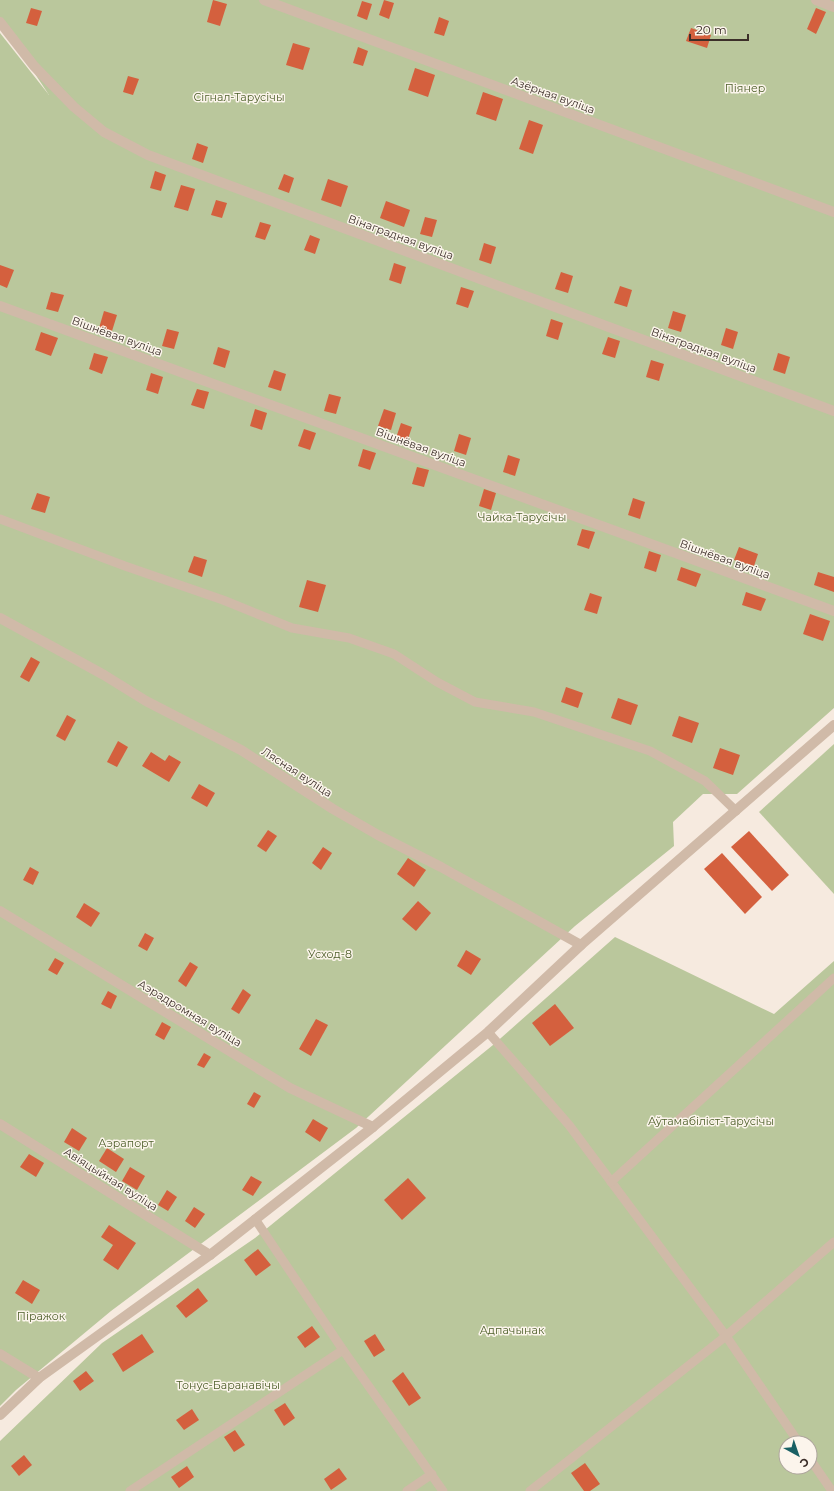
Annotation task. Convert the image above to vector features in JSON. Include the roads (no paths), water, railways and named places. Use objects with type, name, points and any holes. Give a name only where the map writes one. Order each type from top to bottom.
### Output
[{"type":"street","name":"Азёрная вуліца","points":[[264,0],[834,212]]},
{"type":"street","points":[[816,0],[834,7]]},
{"type":"street","name":"Вінаградная вуліца","points":[[0,22],[34,66],[74,107],[104,132],[148,155],[834,411]]},
{"type":"street","name":"Вішнёвая вуліца","points":[[0,306],[834,612]]},
{"type":"street","name":"Лясная вуліца","points":[[0,618],[146,701],[241,750],[333,809],[378,835],[441,867],[581,945]]},
{"type":"street","points":[[0,1414],[39,1378],[210,1255],[373,1127],[488,1032],[581,945],[834,725]]},
{"type":"street","name":"Аэрадромная вуліца","points":[[0,911],[290,1088],[373,1127]]},
{"type":"street","name":"Авіяцыйная вуліца","points":[[0,1124],[210,1255]]},
{"type":"street","points":[[0,1354],[39,1378]]},
{"type":"lane","points":[[0,519],[125,566],[222,600],[292,628],[349,638],[394,654],[437,682],[475,702],[534,712],[650,751],[705,781],[736,811]]},
{"type":"lane","points":[[611,1182],[834,978]]},
{"type":"lane","points":[[488,1032],[569,1124],[726,1336],[794,1435]]},
{"type":"lane","points":[[255,1219],[343,1350],[444,1491]]},
{"type":"lane","points":[[530,1491],[726,1336],[834,1242]]},
{"type":"lane","points":[[130,1491],[343,1350]]},
{"type":"lane","points":[[818,1471],[830,1488]]},
{"type":"lane","points":[[407,1491],[432,1474]]},
{"type":"park label","name":"Піянер","points":[[745,88]]},
{"type":"park label","name":"Сігнал-Тарусічы","points":[[239,97]]},
{"type":"park label","name":"Чайка-Тарусічы","points":[[522,517]]},
{"type":"park label","name":"Усход-8","points":[[330,954]]},
{"type":"park label","name":"Аўтамабіліст-Тарусічы","points":[[711,1121]]},
{"type":"park label","name":"Аэрапорт","points":[[126,1143]]},
{"type":"park label","name":"Піражок","points":[[41,1316]]},
{"type":"park label","name":"Адпачынак","points":[[512,1330]]},
{"type":"park label","name":"Тонус-Баранавічы","points":[[228,1385]]}]
